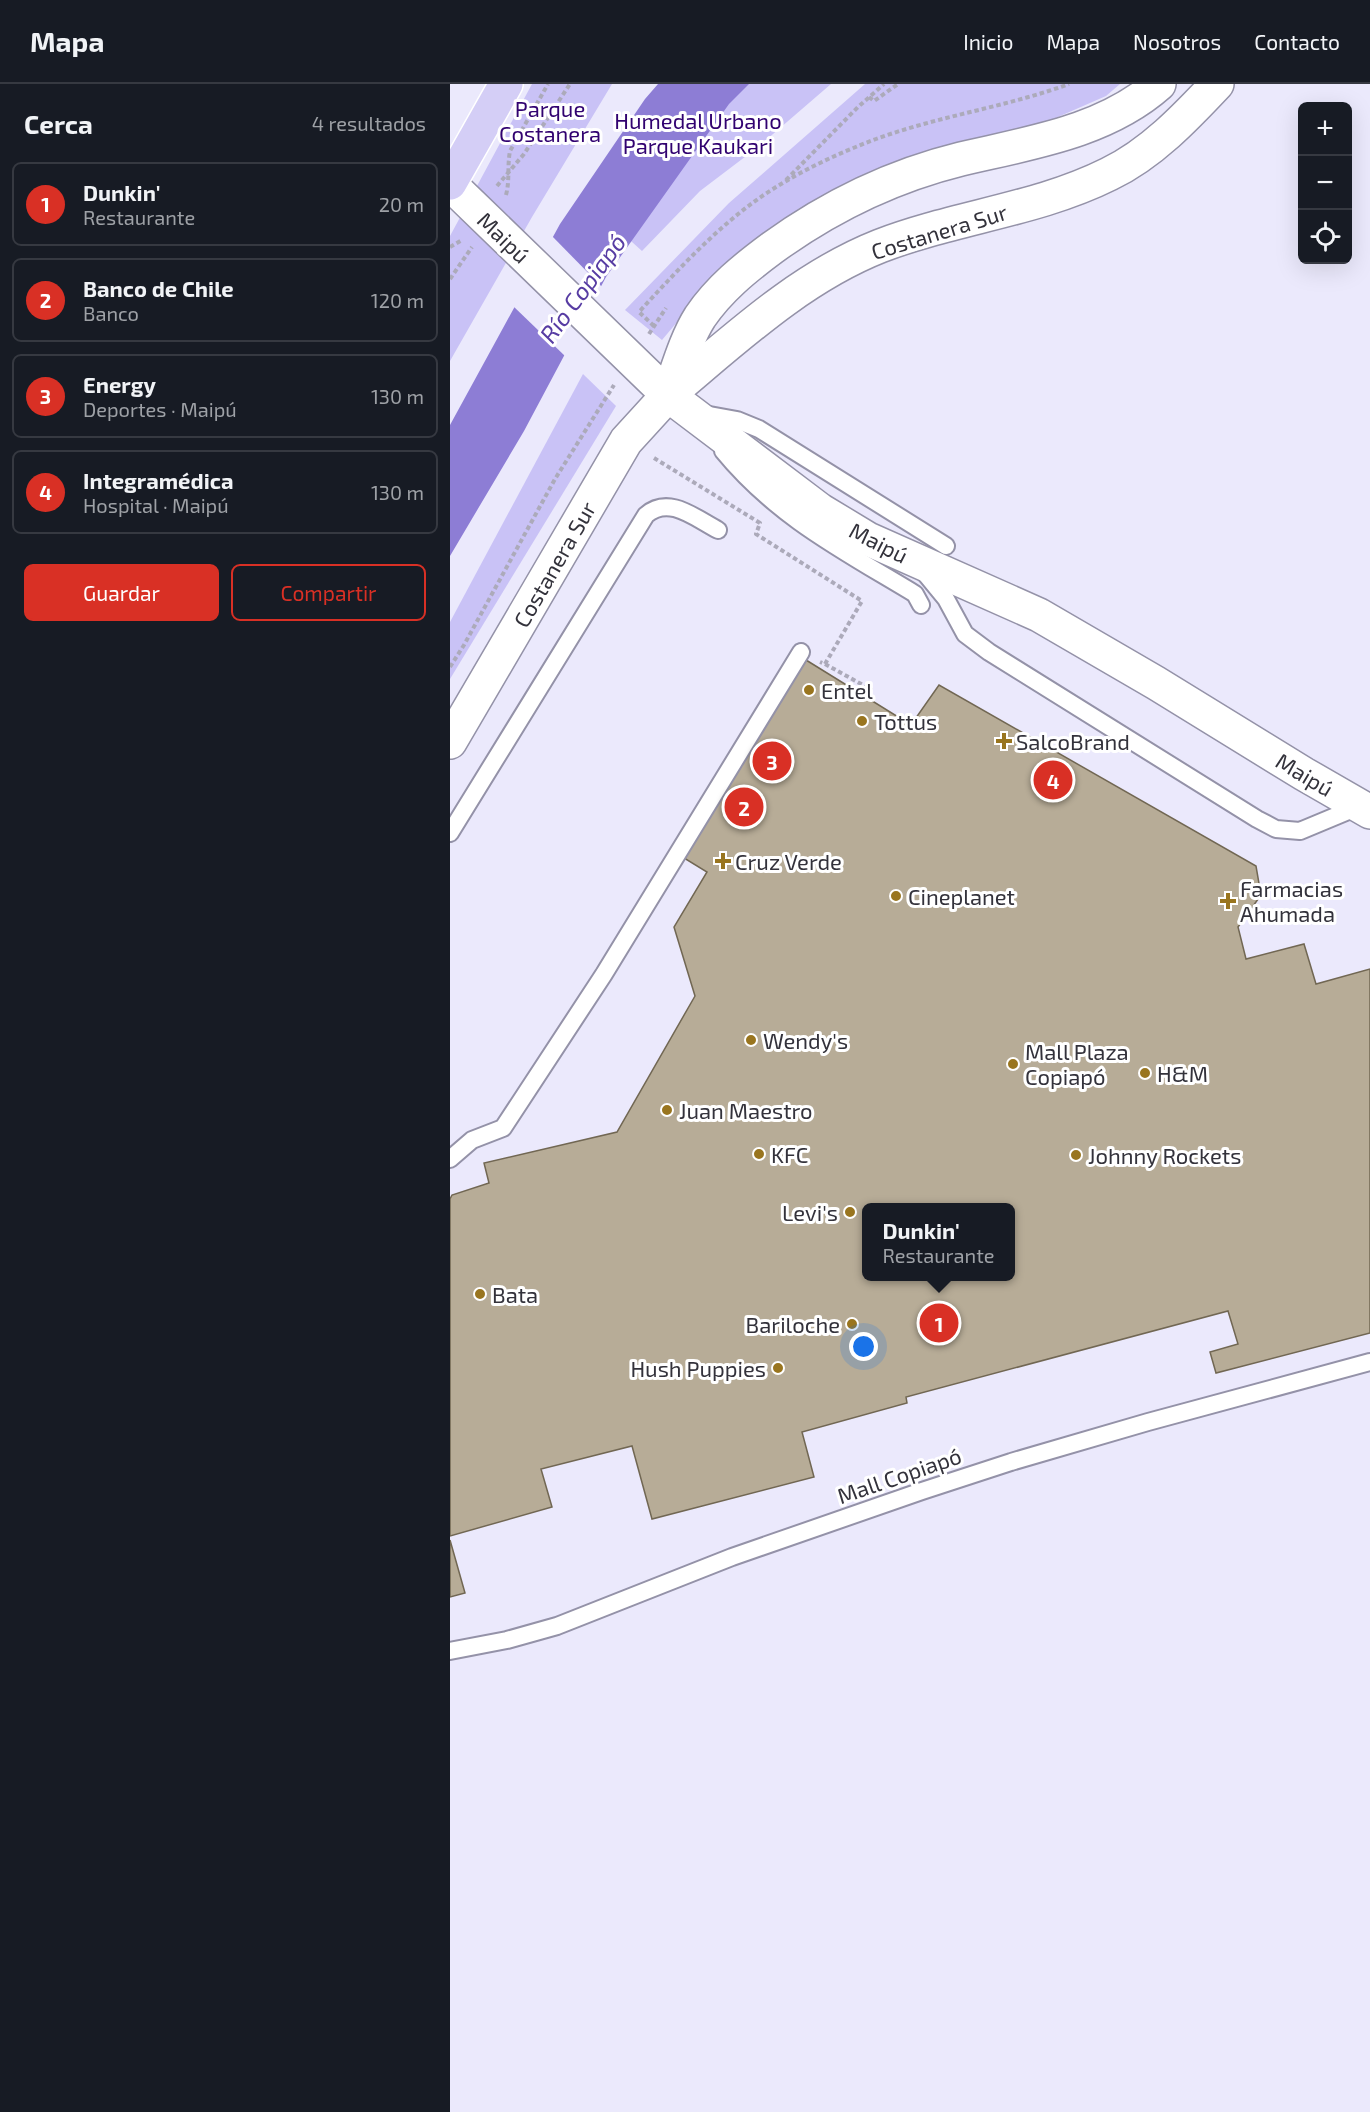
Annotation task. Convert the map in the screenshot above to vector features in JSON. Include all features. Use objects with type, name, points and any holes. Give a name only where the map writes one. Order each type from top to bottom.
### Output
[{"type":"highway","points":[[450,184],[506,84]]},
{"type":"street","name":"Costanera Sur","points":[[679,403],[684,352],[700,318],[725,286],[795,231],[833,207],[866,191],[958,160],[1051,138],[1101,120],[1146,96],[1159,84]]},
{"type":"street","name":"Costanera Sur","points":[[450,742],[626,441],[679,403],[787,297],[843,262],[880,246],[950,224],[1021,207],[1066,192],[1111,173],[1149,149],[1194,109],[1217,84]]},
{"type":"street","name":"Maipú","points":[[450,184],[679,403],[820,510],[868,539],[1039,615],[1156,682],[1365,809]]},
{"type":"lane","points":[[679,403],[759,429],[946,546]]},
{"type":"lane","points":[[679,403],[742,474],[780,509],[915,594],[921,605]]},
{"type":"lane","points":[[450,833],[646,515],[654,508],[675,507],[718,530]]},
{"type":"lane","points":[[912,560],[946,599],[965,634],[989,652],[1257,819],[1276,829],[1300,831],[1365,809]]},
{"type":"lane","points":[[450,1160],[472,1140],[503,1128],[604,974],[801,652]]},
{"type":"lane","name":"Mall Copiapó","points":[[450,1652],[557,1626],[732,1557],[1000,1466],[1148,1422],[1370,1362]]},
{"type":"path","points":[[450,247],[462,240],[506,196],[510,151],[548,84]]},
{"type":"path","points":[[450,279],[509,170],[524,154],[570,84]]},
{"type":"path","points":[[784,182],[869,97],[885,84]]},
{"type":"path","points":[[869,97],[874,101],[898,84]]},
{"type":"path","points":[[626,441],[760,523],[756,534],[862,601],[825,664]]},
{"type":"path","points":[[801,652],[872,690]]},
{"type":"green space","name":"Parque Costanera","points":[[532,84],[612,84],[532,217],[450,361],[450,236]]},
{"type":"green space","name":"Humedal Urbano Parque Kaukari","points":[[675,84],[831,84],[758,147],[700,191],[642,251],[581,196]]},
{"type":"green space","points":[[865,84],[1120,84],[1106,96],[1035,127],[805,207],[726,264],[662,340],[625,310],[729,203]]},
{"type":"green space","points":[[583,374],[616,406],[450,679],[450,622]]},
{"type":"water","name":"Río Copiapó","points":[[658,84],[749,84],[729,104],[606,277],[524,431],[450,556],[450,425],[560,224],[645,99]]},
{"type":"pier","points":[[551,235],[603,288],[566,357],[512,305]]},
{"type":"building","name":"Mall Plaza Copiapó","points":[[806,660],[911,725],[939,685],[1256,866],[1261,895],[1238,927],[1246,959],[1304,944],[1316,984],[1370,969],[1370,1333],[1216,1373],[1210,1352],[1238,1344],[1228,1311],[906,1397],[907,1403],[802,1432],[814,1477],[652,1519],[632,1446],[541,1469],[552,1507],[450,1536],[450,1199],[452,1195],[489,1183],[484,1163],[617,1132],[695,996],[674,927],[707,872],[684,858]]},
{"type":"building","points":[[450,1540],[465,1593],[450,1597]]},
{"type":"place","name":"Entel","points":[[809,690]]},
{"type":"place","name":"Tottus","points":[[862,721]]},
{"type":"place","name":"SalcoBrand","points":[[1004,741]]},
{"type":"place","name":"Energy","points":[[772,761]]},
{"type":"place","name":"Integramédica","points":[[1053,780]]},
{"type":"place","name":"Banco de Chile","points":[[744,807]]},
{"type":"place","name":"Cruz Verde","points":[[723,861]]},
{"type":"place","name":"Cineplanet","points":[[896,896]]},
{"type":"place","name":"Farmacias Ahumada","points":[[1228,901]]},
{"type":"place","name":"Wendy's","points":[[751,1040]]},
{"type":"place","name":"Mall Plaza Copiapó","points":[[1013,1064]]},
{"type":"place","name":"H&M","points":[[1145,1073]]},
{"type":"place","name":"Juan Maestro","points":[[667,1110]]},
{"type":"place","name":"KFC","points":[[759,1154]]},
{"type":"place","name":"Johnny Rockets","points":[[1076,1155]]},
{"type":"place","name":"Levi's","points":[[850,1212]]},
{"type":"place","name":"Bata","points":[[480,1294]]},
{"type":"place","name":"Dunkin'","points":[[939,1323]]},
{"type":"place","name":"Bariloche","points":[[852,1324]]},
{"type":"place","name":"Hush Puppies","points":[[778,1368]]}]
